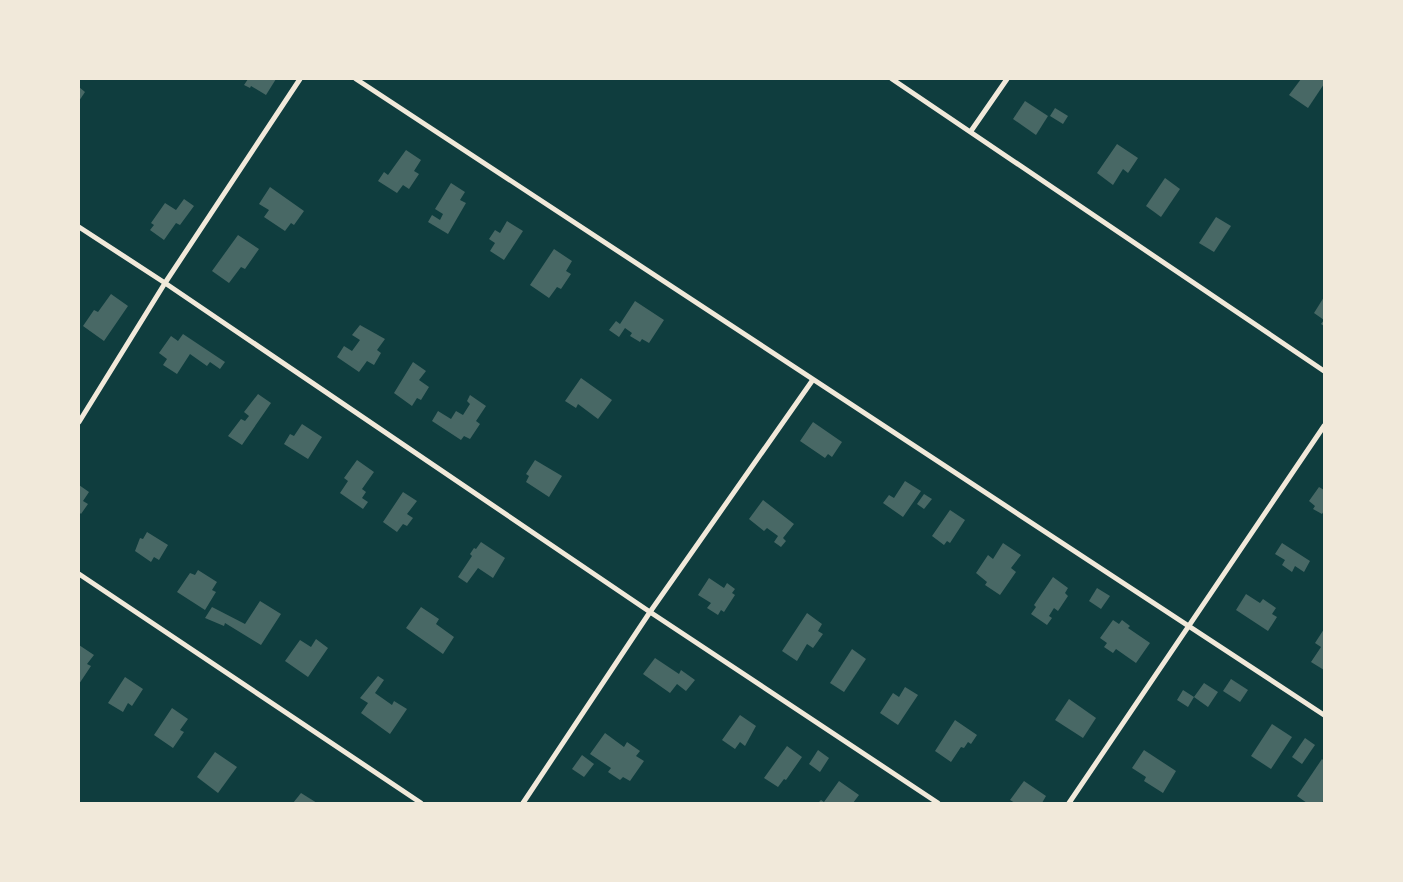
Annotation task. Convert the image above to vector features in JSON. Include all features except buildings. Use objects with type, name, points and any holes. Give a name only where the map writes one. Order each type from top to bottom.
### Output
[{"type":"street","points":[[79,422],[165,283],[300,79]]},
{"type":"street","points":[[356,79],[812,381],[1189,625],[1324,715]]},
{"type":"street","points":[[892,79],[1324,371]]},
{"type":"street","points":[[972,132],[1007,79]]},
{"type":"street","points":[[79,227],[165,283],[650,612],[938,803]]},
{"type":"street","points":[[523,803],[650,612],[812,381]]},
{"type":"street","points":[[1069,803],[1324,426]]},
{"type":"street","points":[[79,574],[421,803]]}]
